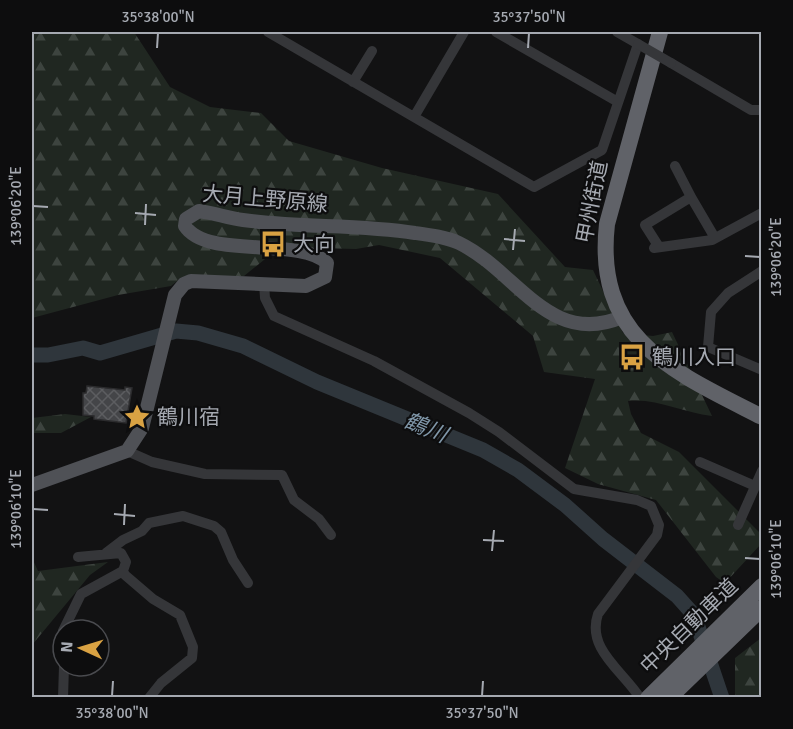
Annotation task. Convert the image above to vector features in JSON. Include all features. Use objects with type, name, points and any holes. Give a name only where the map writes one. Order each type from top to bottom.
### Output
[{"type":"highway","name":"甲州街道","points":[[660,32],[607,224],[605,265],[615,304],[622,317],[663,364],[762,417]]},
{"type":"highway","name":"中央自動車道","points":[[648,698],[762,586]]},
{"type":"highway","name":"中央自動車道","points":[[669,698],[762,608]]},
{"type":"main road","name":"大月上野原線","points":[[128,452],[142,428],[175,295],[184,284],[191,281],[306,286],[325,278],[327,264],[313,254],[201,239],[190,234],[185,226],[190,214],[199,211],[242,220],[374,228],[448,239],[484,258],[548,313],[565,322],[600,324],[622,317]]},
{"type":"main road","points":[[32,485],[128,452]]},
{"type":"street","points":[[268,32],[534,187],[602,150],[638,44]]},
{"type":"street","points":[[414,117],[464,32]]},
{"type":"street","points":[[496,32],[618,102]]},
{"type":"street","points":[[617,32],[751,110],[762,110]]},
{"type":"street","points":[[353,82],[372,51]]},
{"type":"street","points":[[675,166],[715,238]]},
{"type":"street","points":[[691,197],[645,225],[656,248],[715,238],[762,213]]},
{"type":"street","points":[[760,276],[728,293],[711,312],[708,347],[762,370]]},
{"type":"street","points":[[264,284],[265,298],[274,316],[374,361],[469,413],[499,432],[574,489],[637,500],[651,506],[659,525],[657,535],[598,614],[594,626],[602,649],[640,698]]},
{"type":"street","points":[[128,452],[152,462],[205,474],[282,476],[294,500],[319,519],[331,535]]},
{"type":"street","points":[[700,462],[755,486]]},
{"type":"street","points":[[738,525],[762,471]]},
{"type":"street","points":[[106,553],[123,540],[142,531],[149,523],[183,516],[214,526],[221,532],[233,561],[248,583]]},
{"type":"street","points":[[78,556],[116,552],[125,558],[123,571]]},
{"type":"street","points":[[69,618],[81,594],[123,571]]},
{"type":"street","points":[[123,571],[153,599],[180,615],[193,647],[192,658],[161,682],[149,698]]},
{"type":"street","points":[[63,698],[64,678]]},
{"type":"green space","points":[[32,32],[134,32],[170,87],[210,107],[261,113],[289,141],[382,168],[498,194],[565,267],[593,270],[623,333],[653,336],[672,332],[712,416],[649,402],[628,401],[631,414],[641,433],[679,452],[761,534],[761,544],[725,583],[716,577],[656,500],[598,484],[565,468],[595,379],[544,372],[533,336],[440,258],[379,245],[356,249],[280,247],[244,276],[190,276],[181,278],[171,286],[118,295],[32,318]]},
{"type":"green space","points":[[65,414],[91,417],[61,433],[32,433],[32,418]]},
{"type":"green space","points":[[32,558],[38,571],[108,562],[90,575],[54,618],[51,618],[51,622],[32,645]]},
{"type":"green space","points":[[761,638],[761,697],[735,697],[735,658]]},
{"type":"building","points":[[87,386],[125,390],[125,387],[132,388],[126,423],[94,419],[94,416],[83,415],[83,393],[86,393]]},
{"type":"waterway","name":"鶴川","points":[[32,355],[48,355],[83,348],[100,353],[176,331],[198,333],[243,346],[317,382],[483,450],[518,470],[565,505],[603,539],[677,596],[694,615],[722,698]]},
{"type":"place","name":"大向","points":[[273,244]]},
{"type":"place","name":"鶴川入口","points":[[632,357]]},
{"type":"place","name":"鶴川宿","points":[[137,417]]}]
